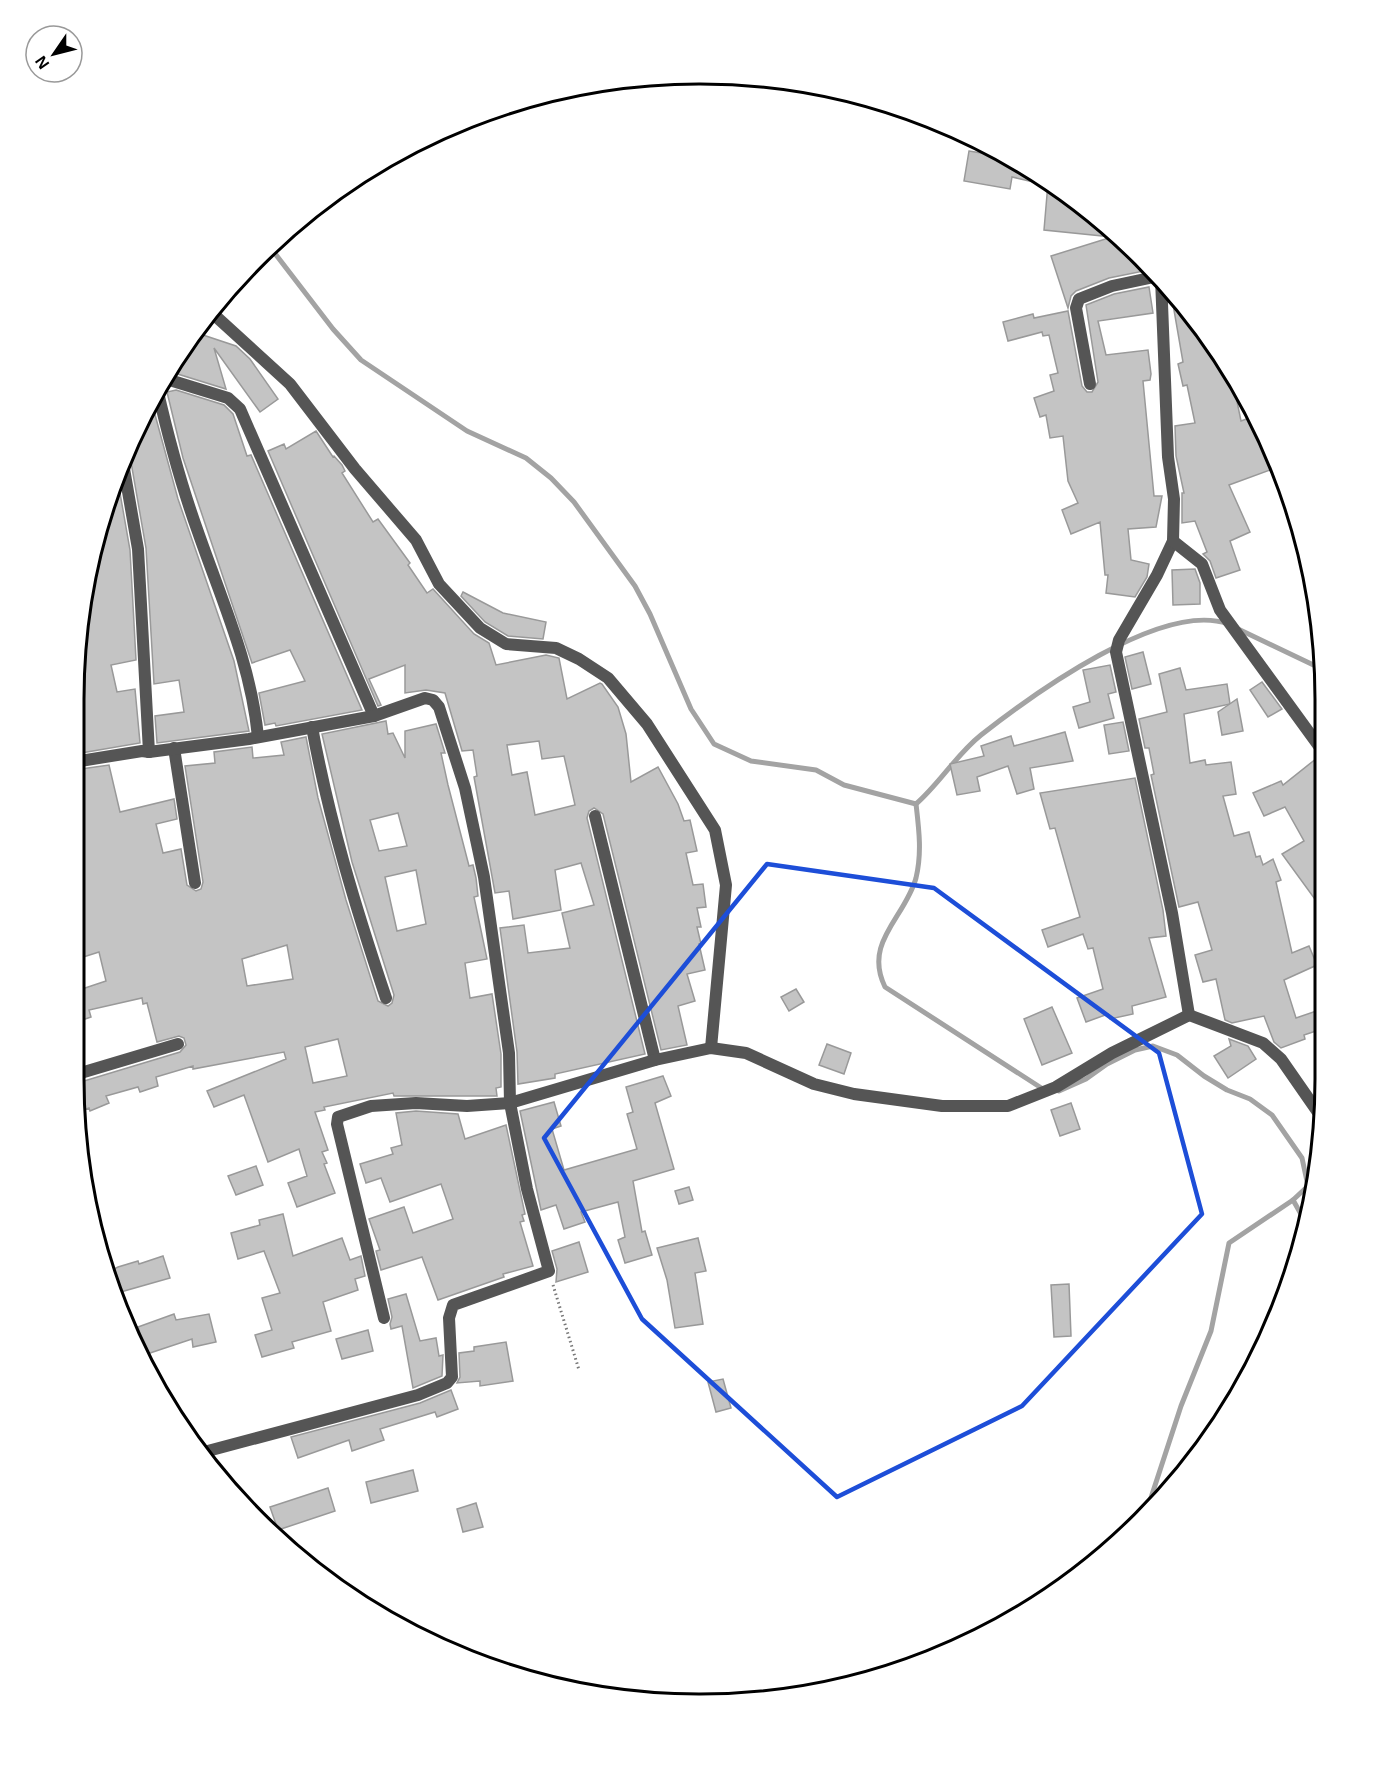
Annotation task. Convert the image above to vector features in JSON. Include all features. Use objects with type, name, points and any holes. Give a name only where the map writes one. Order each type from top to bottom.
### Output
[{"type":"street","points":[[1090,384],[1076,308],[1079,299],[1112,286],[1149,279]]},
{"type":"street","points":[[1161,293],[1168,457],[1174,499],[1173,542],[1158,575],[1119,640],[1116,652],[1172,913],[1188,1015]]},
{"type":"street","points":[[217,318],[290,384],[355,469],[416,540],[439,584],[480,628],[506,644],[556,648],[579,659],[608,678],[647,724],[715,830],[726,885],[711,1048]]},
{"type":"street","points":[[173,381],[228,398],[240,409],[375,716]]},
{"type":"street","points":[[160,402],[169,439],[198,532],[241,650],[255,704],[258,737]]},
{"type":"street","points":[[126,478],[138,549],[148,752]]},
{"type":"street","points":[[1173,542],[1203,564],[1220,610],[1315,741]]},
{"type":"street","points":[[84,761],[258,737],[375,716],[425,698],[433,700],[439,707],[465,788],[484,877],[509,1053],[510,1103],[527,1189],[549,1272],[453,1305],[449,1318],[452,1377],[447,1383],[418,1395],[209,1451]]},
{"type":"street","points":[[312,727],[327,803],[357,912],[386,998]]},
{"type":"street","points":[[174,748],[195,883]]},
{"type":"street","points":[[595,816],[655,1060]]},
{"type":"street","points":[[384,1318],[338,1131],[338,1117],[371,1106],[416,1103],[467,1106],[510,1103],[655,1060],[711,1048],[747,1053],[814,1084],[854,1094],[942,1106],[1008,1106],[1035,1098],[1112,1053],[1188,1015],[1263,1043],[1287,1066],[1314,1107]]},
{"type":"street","points":[[84,1072],[178,1044]]},
{"type":"path","points":[[549,1272],[579,1370]]},
{"type":"highlighted area","points":[[767,864],[934,888],[1159,1053],[1202,1214],[1022,1406],[837,1497],[642,1319],[544,1138]]},
{"type":"building","points":[[969,151],[984,153],[1031,181],[1012,177],[1010,189],[964,181]]},
{"type":"building","points":[[1047,192],[1104,236],[1044,230]]},
{"type":"building","points":[[1107,239],[1142,271],[1109,278],[1076,291],[1071,296],[1068,308],[1051,256]]},
{"type":"building","points":[[1149,287],[1153,313],[1098,321],[1106,355],[1148,350],[1151,374],[1150,380],[1143,381],[1154,496],[1162,496],[1156,527],[1128,529],[1131,560],[1149,564],[1147,577],[1135,597],[1106,593],[1108,575],[1105,575],[1100,522],[1071,534],[1062,510],[1078,503],[1068,481],[1063,436],[1050,438],[1046,415],[1040,417],[1034,398],[1054,391],[1050,375],[1058,373],[1049,335],[1043,336],[1042,332],[1008,341],[1003,322],[1033,314],[1034,318],[1068,311],[1082,386],[1087,392],[1092,392],[1098,382],[1086,305],[1114,294]]},
{"type":"building","points":[[1174,308],[1188,325],[1233,392],[1241,421],[1247,419],[1270,470],[1229,485],[1250,532],[1230,541],[1240,570],[1216,578],[1210,561],[1203,554],[1207,552],[1195,521],[1182,523],[1182,493],[1184,493],[1176,456],[1175,426],[1195,423],[1187,385],[1183,386],[1178,364],[1183,362]]},
{"type":"building","points":[[204,335],[236,346],[250,359],[278,399],[260,412],[214,348],[226,389],[178,374]]},
{"type":"building","points":[[176,390],[224,405],[233,414],[247,456],[251,455],[362,710],[276,726],[275,723],[265,725],[259,693],[305,681],[290,650],[252,663],[183,458],[167,392]]},
{"type":"building","points":[[155,413],[178,499],[234,661],[249,731],[157,743],[155,716],[184,712],[179,680],[154,684],[146,548],[131,463]]},
{"type":"building","points":[[316,431],[333,457],[342,465],[345,471],[342,473],[373,522],[378,519],[410,563],[408,565],[427,593],[433,589],[474,634],[489,643],[496,665],[546,655],[559,658],[567,699],[600,683],[618,707],[626,734],[631,782],[658,767],[678,804],[684,821],[690,820],[697,851],[686,853],[693,885],[703,884],[706,907],[697,908],[701,927],[697,927],[705,970],[687,974],[695,1001],[678,1006],[687,1045],[661,1050],[603,814],[594,808],[589,811],[587,818],[645,1054],[555,1074],[555,1078],[518,1084],[517,1052],[500,928],[524,925],[528,953],[570,948],[562,913],[594,905],[581,863],[555,870],[561,910],[513,919],[509,891],[495,893],[474,777],[477,776],[473,750],[462,751],[445,693],[426,690],[405,693],[405,665],[369,679],[381,705],[378,706],[268,451],[284,444],[286,449]],"holes":[[[539,741],[542,759],[564,756],[575,805],[535,815],[527,772],[512,775],[507,745]]]},
{"type":"building","points":[[120,494],[130,550],[136,660],[111,665],[117,692],[135,689],[140,743],[84,752],[85,659],[89,619],[105,540]]},
{"type":"building","points":[[1195,569],[1200,583],[1200,604],[1173,605],[1172,570]]},
{"type":"building","points":[[463,592],[503,613],[546,622],[543,639],[508,636],[485,622],[461,596]]},
{"type":"building","points":[[1143,652],[1151,684],[1132,689],[1125,657]]},
{"type":"building","points":[[1110,665],[1116,692],[1108,694],[1114,718],[1079,728],[1073,707],[1090,702],[1083,670]]},
{"type":"building","points":[[1180,668],[1186,690],[1227,684],[1230,704],[1184,714],[1190,763],[1205,760],[1206,765],[1231,762],[1236,794],[1223,796],[1234,836],[1249,832],[1256,857],[1260,856],[1263,865],[1273,859],[1281,880],[1276,882],[1292,953],[1309,946],[1315,960],[1315,966],[1284,980],[1296,1018],[1315,1011],[1315,1031],[1304,1035],[1305,1039],[1281,1048],[1274,1042],[1264,1016],[1232,1023],[1225,1020],[1216,979],[1203,982],[1195,955],[1212,950],[1198,902],[1179,907],[1151,775],[1154,774],[1149,748],[1145,748],[1139,719],[1167,712],[1159,674]]},
{"type":"building","points":[[1262,682],[1282,709],[1268,717],[1250,690]]},
{"type":"building","points":[[1237,699],[1243,731],[1222,735],[1218,712]]},
{"type":"building","points":[[386,721],[388,734],[393,733],[405,758],[405,731],[436,724],[445,753],[441,753],[469,866],[473,865],[476,878],[478,896],[474,897],[487,959],[465,963],[470,998],[492,994],[501,1054],[501,1087],[496,1088],[497,1096],[394,1096],[393,1093],[324,1107],[325,1110],[315,1112],[328,1150],[322,1152],[327,1163],[324,1164],[335,1193],[297,1207],[288,1183],[307,1176],[299,1149],[268,1162],[244,1095],[214,1107],[207,1091],[286,1059],[284,1052],[193,1069],[193,1066],[156,1077],[158,1086],[140,1092],[138,1087],[106,1096],[109,1103],[90,1111],[89,1108],[85,1110],[84,1081],[180,1052],[186,1045],[184,1038],[179,1036],[157,1042],[147,1003],[143,1004],[142,998],[89,1010],[91,1017],[84,1019],[84,988],[106,981],[99,952],[84,957],[84,769],[109,765],[120,812],[174,799],[177,819],[156,824],[163,853],[181,849],[187,885],[196,891],[201,889],[203,882],[185,766],[215,763],[214,752],[252,747],[253,758],[284,755],[281,742],[306,737],[318,798],[346,900],[378,1001],[388,1006],[392,1003],[394,995],[352,862],[322,734]],"holes":[[[398,813],[407,846],[379,851],[370,820]],[[416,870],[426,924],[397,931],[385,877]],[[287,945],[293,979],[247,986],[242,959]],[[338,1039],[347,1076],[313,1083],[305,1047]]]},
{"type":"building","points":[[1123,722],[1129,751],[1109,754],[1104,725]]},
{"type":"building","points":[[1065,732],[1073,761],[1030,768],[1034,789],[1017,794],[1008,766],[977,777],[980,791],[957,795],[950,764],[984,756],[981,746],[1011,736],[1014,746]]},
{"type":"building","points":[[1315,760],[1315,899],[1282,854],[1304,841],[1285,807],[1264,816],[1253,793],[1281,781],[1283,785]]},
{"type":"building","points":[[1135,778],[1163,910],[1166,936],[1149,938],[1166,997],[1132,1006],[1133,1014],[1110,1019],[1108,1014],[1086,1022],[1077,998],[1103,989],[1093,948],[1088,949],[1083,934],[1048,947],[1042,930],[1080,917],[1055,828],[1050,829],[1040,793]]},
{"type":"building","points":[[796,989],[804,1002],[789,1011],[781,997]]},
{"type":"building","points":[[1052,1007],[1072,1053],[1042,1065],[1024,1019]]},
{"type":"building","points":[[1229,1039],[1248,1046],[1256,1059],[1228,1078],[1214,1056],[1231,1046]]},
{"type":"building","points":[[827,1044],[851,1053],[844,1074],[819,1065]]},
{"type":"building","points":[[663,1076],[671,1096],[655,1103],[674,1169],[633,1181],[642,1232],[645,1231],[652,1255],[625,1263],[618,1240],[625,1237],[618,1202],[581,1212],[585,1222],[564,1229],[556,1205],[541,1210],[520,1111],[554,1102],[561,1126],[552,1129],[564,1170],[637,1149],[627,1114],[633,1112],[626,1087]]},
{"type":"building","points":[[1071,1103],[1080,1129],[1060,1136],[1051,1110]]},
{"type":"building","points":[[416,1111],[458,1114],[465,1139],[506,1125],[525,1214],[522,1215],[524,1221],[520,1222],[533,1266],[503,1274],[504,1277],[438,1300],[422,1257],[381,1270],[376,1251],[380,1250],[369,1219],[404,1207],[413,1233],[453,1219],[441,1184],[390,1202],[381,1178],[366,1183],[360,1164],[393,1154],[391,1148],[402,1145],[396,1113]]},
{"type":"building","points":[[256,1166],[263,1185],[236,1195],[228,1176]]},
{"type":"building","points":[[689,1187],[693,1200],[679,1204],[675,1191]]},
{"type":"building","points":[[283,1214],[293,1256],[342,1238],[350,1260],[361,1256],[365,1276],[355,1279],[358,1290],[323,1302],[331,1331],[292,1342],[294,1348],[262,1357],[255,1335],[272,1330],[262,1298],[280,1293],[264,1251],[238,1259],[231,1233],[260,1225],[259,1220]]},
{"type":"building","points":[[698,1238],[706,1271],[695,1273],[703,1324],[675,1328],[667,1280],[657,1248]]},
{"type":"building","points":[[579,1242],[588,1272],[556,1282],[557,1269],[552,1251]]},
{"type":"building","points":[[163,1256],[170,1278],[123,1291],[115,1269],[138,1261],[139,1264]]},
{"type":"building","points":[[1069,1284],[1071,1336],[1054,1337],[1051,1285]]},
{"type":"building","points":[[406,1294],[420,1341],[436,1338],[439,1356],[443,1355],[442,1376],[413,1388],[402,1326],[391,1329],[392,1317],[388,1299]]},
{"type":"building","points":[[174,1314],[176,1320],[209,1314],[216,1342],[193,1347],[192,1339],[148,1354],[138,1327]]},
{"type":"building","points":[[368,1330],[373,1351],[342,1359],[336,1339]]},
{"type":"building","points":[[506,1342],[513,1381],[480,1386],[480,1381],[457,1383],[460,1377],[459,1353],[474,1351],[474,1347]]},
{"type":"building","points":[[723,1379],[731,1408],[716,1412],[708,1382]]},
{"type":"building","points":[[451,1390],[458,1409],[437,1417],[435,1412],[380,1429],[384,1440],[352,1451],[349,1440],[298,1458],[291,1437],[420,1403]]},
{"type":"building","points":[[413,1470],[418,1491],[371,1503],[366,1482]]},
{"type":"building","points":[[328,1488],[335,1511],[281,1529],[276,1525],[270,1507]]},
{"type":"building","points":[[476,1503],[483,1527],[463,1532],[457,1509]]},
{"type":"waterway","points":[[275,254],[333,329],[361,360],[467,431],[526,458],[551,478],[574,502],[635,586],[650,614],[691,709],[714,744],[751,761],[816,770],[844,785],[916,804],[981,735],[1064,676],[1134,638],[1169,626],[1201,620],[1228,624]]},
{"type":"waterway","points":[[1236,628],[1314,665]]},
{"type":"waterway","points":[[916,804],[919,841],[918,869],[911,892],[882,943],[879,957],[885,987],[1046,1091]]},
{"type":"waterway","points":[[1059,1091],[1086,1079],[1107,1064],[1135,1050],[1153,1046],[1177,1055],[1204,1076],[1227,1090],[1250,1099],[1272,1115],[1302,1158],[1306,1179]]},
{"type":"waterway","points":[[1152,1495],[1181,1406],[1211,1331],[1229,1243],[1293,1200],[1305,1189]]},
{"type":"waterway","points":[[1293,1200],[1300,1212]]}]
